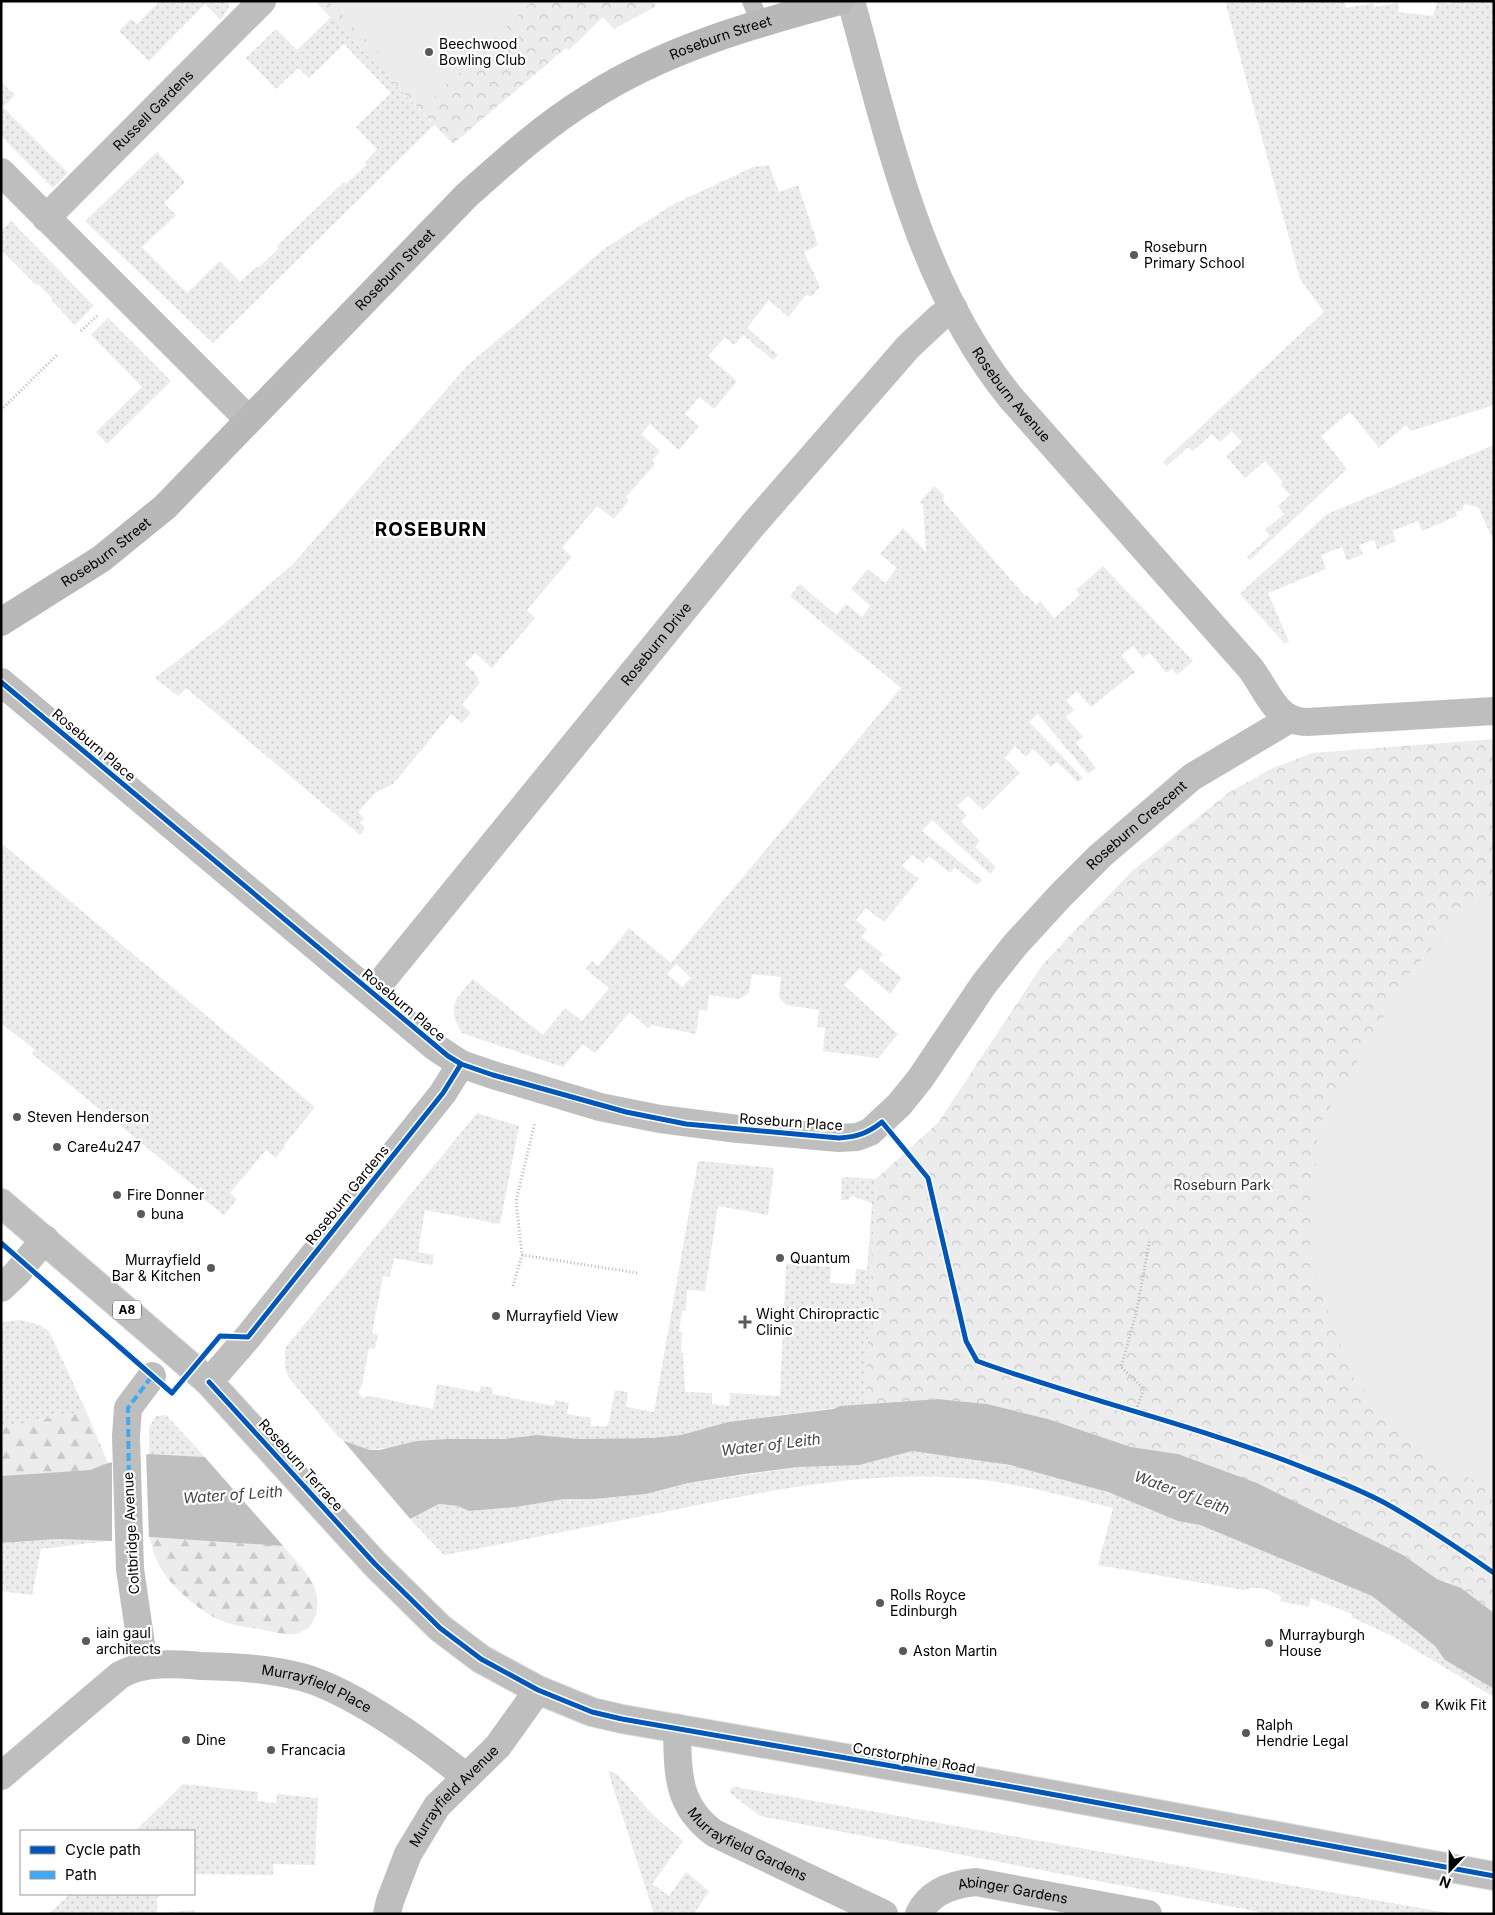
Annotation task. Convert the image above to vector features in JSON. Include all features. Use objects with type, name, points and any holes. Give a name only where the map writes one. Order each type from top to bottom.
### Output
[{"type":"street","name":"Russell Gardens","points":[[46,218],[262,1]]},
{"type":"street","name":"Roseburn Street","points":[[1,622],[101,559],[139,529],[192,481],[460,202],[511,156],[587,98],[755,12],[840,1]]},
{"type":"street","name":"Roseburn Avenue","points":[[851,1],[904,190],[927,250],[954,309],[996,379],[1251,669],[1281,714],[1288,720]]},
{"type":"street","points":[[1,172],[249,420]]},
{"type":"street","name":"Roseburn Drive","points":[[372,993],[752,526],[908,347],[940,317],[954,309]]},
{"type":"street","name":"Roseburn Place","points":[[1,682],[435,1047],[461,1064],[600,1107],[660,1120],[839,1138],[856,1137],[870,1132],[882,1122]]},
{"type":"street","points":[[1288,720],[1307,722],[1391,719],[1494,711]]},
{"type":"street","name":"Roseburn Crescent","points":[[882,1122],[920,1079],[999,966],[1066,889],[1100,856],[1192,777],[1288,720]]},
{"type":"street","name":"Roseburn Gardens","points":[[217,1390],[248,1337],[443,1093],[461,1064]]},
{"type":"street","name":"Roseburn Terrace","points":[[1,1203],[45,1239],[217,1390],[375,1564]]},
{"type":"street","points":[[1,1288],[17,1273],[45,1239]]},
{"type":"street","name":"Coltbridge Avenue","points":[[144,1665],[130,1568],[126,1436],[128,1408],[152,1376]]},
{"type":"street","name":"Corstorphine Road","points":[[375,1564],[416,1607],[459,1643],[482,1659],[538,1690],[592,1712],[1494,1876]]},
{"type":"street","points":[[1,1776],[111,1682],[128,1670],[144,1665]]},
{"type":"street","name":"Murrayfield Place","points":[[144,1665],[233,1667],[294,1675],[311,1680],[374,1713],[434,1750],[466,1777]]},
{"type":"street","name":"Murrayfield Avenue","points":[[387,1914],[408,1854],[437,1806],[498,1746],[538,1690]]},
{"type":"street","name":"Murrayfield Gardens","points":[[677,1728],[678,1768],[681,1788],[687,1804],[704,1826],[714,1833],[884,1914]]},
{"type":"street","name":"Abinger Gardens","points":[[919,1914],[936,1894],[960,1884],[976,1882],[1148,1914]]},
{"type":"path","points":[[1,410],[57,355]]},
{"type":"path","points":[[513,1286],[522,1255],[516,1201],[543,1090]]},
{"type":"path","points":[[1136,1410],[1144,1390],[1121,1367],[1136,1314],[1150,1239]]},
{"type":"path","points":[[522,1255],[638,1273]]},
{"type":"green space","points":[[156,1],[229,1],[229,7],[221,20],[205,4],[149,61],[119,31],[131,19],[137,24],[157,4]]},
{"type":"green space","points":[[315,1],[652,1],[656,6],[614,29],[603,17],[569,50],[566,48],[453,144]]},
{"type":"green space","name":"Beechwood Bowling Club","points":[[328,1],[533,1],[428,103]]},
{"type":"green space","points":[[1225,1],[1344,1],[1346,8],[1373,3],[1374,7],[1398,3],[1398,12],[1433,16],[1437,2],[1451,4],[1452,1],[1494,1],[1494,405],[1411,431],[1406,425],[1379,448],[1350,412],[1321,436],[1347,469],[1250,560],[1247,557],[1270,536],[1265,530],[1284,514],[1278,506],[1290,495],[1281,485],[1283,482],[1265,461],[1245,478],[1226,456],[1242,442],[1232,431],[1220,442],[1212,434],[1193,451],[1188,447],[1167,466],[1163,462],[1324,312],[1300,279]]},
{"type":"green space","points":[[331,17],[434,125],[213,343],[85,221],[157,152],[185,182],[164,203],[176,215],[142,247],[187,293],[220,261],[240,282],[256,267],[258,268],[279,248],[277,246],[344,182],[346,184],[366,165],[365,162],[377,149],[356,127],[391,93],[344,44],[309,78],[298,68],[276,89],[246,58],[276,29],[297,50]]},
{"type":"green space","points":[[1,82],[15,95],[3,107],[68,173],[53,188],[1,136]]},
{"type":"green space","points":[[769,165],[779,192],[798,185],[818,245],[804,252],[820,287],[811,297],[807,294],[788,317],[769,300],[747,328],[778,355],[773,360],[743,335],[734,345],[725,337],[708,356],[737,381],[714,409],[699,397],[685,414],[699,426],[679,450],[650,424],[641,434],[660,451],[652,461],[655,464],[626,497],[629,500],[614,519],[597,506],[562,548],[572,557],[527,610],[535,618],[492,668],[475,653],[465,664],[475,673],[480,683],[462,704],[471,713],[462,723],[451,714],[393,784],[375,793],[358,812],[364,818],[360,823],[365,828],[360,835],[186,688],[178,696],[155,678],[224,624],[293,564],[468,365],[604,249],[672,205],[753,167]]},
{"type":"green space","points":[[11,221],[94,306],[75,325],[51,300],[52,298],[1,250],[1,231]]},
{"type":"green space","points":[[108,318],[171,381],[107,444],[96,432],[142,387],[91,335]]},
{"type":"green space","points":[[1494,445],[1494,542],[1478,507],[1464,504],[1462,510],[1456,512],[1457,516],[1422,531],[1418,521],[1392,531],[1396,541],[1377,549],[1374,540],[1359,545],[1363,554],[1347,561],[1342,547],[1321,555],[1326,569],[1268,593],[1289,642],[1285,644],[1240,594],[1327,514]]},
{"type":"green space","points":[[934,486],[944,495],[943,501],[1025,596],[1027,595],[1036,605],[1040,601],[1054,618],[1080,595],[1076,590],[1103,566],[1193,661],[1177,675],[1172,669],[1166,673],[1150,653],[1143,658],[1133,646],[1121,655],[1135,672],[1091,707],[1077,691],[1066,700],[1074,710],[1066,717],[1083,737],[1076,743],[1096,768],[1088,774],[1038,714],[1029,722],[1083,778],[1078,782],[1057,762],[1051,767],[1033,749],[1026,757],[1015,746],[1005,758],[1020,773],[983,810],[968,796],[957,806],[967,815],[961,822],[980,841],[975,847],[996,867],[990,874],[932,820],[922,831],[982,880],[977,885],[955,867],[950,873],[929,856],[923,863],[912,855],[902,866],[919,879],[884,922],[866,908],[856,920],[867,929],[861,937],[883,954],[879,960],[902,978],[890,994],[860,968],[844,985],[898,1034],[878,1058],[823,1051],[825,1028],[817,1027],[819,1010],[786,1005],[779,997],[781,977],[752,974],[749,993],[739,999],[709,995],[707,1011],[699,1010],[696,1034],[651,1025],[648,1028],[630,1012],[595,1053],[583,1044],[563,1067],[462,1033],[454,1016],[455,1004],[461,992],[473,979],[543,1035],[565,1008],[582,1021],[609,988],[586,969],[592,961],[598,966],[629,928],[671,963],[901,688],[790,596],[800,584],[836,615],[846,604],[862,617],[870,606],[851,589],[868,569],[885,583],[897,568],[880,554],[903,528],[926,552],[923,504],[920,502]],"holes":[[[676,964],[691,978],[682,987],[667,974]]]},
{"type":"green space","name":"Roseburn Park","points":[[1494,739],[1494,1613],[1471,1596],[1448,1582],[1437,1579],[1403,1555],[1269,1489],[1178,1454],[1131,1447],[1048,1419],[987,1404],[938,1399],[865,1404],[876,1179],[938,1123],[1043,964],[1131,872],[1228,793],[1271,769],[1312,753]]},
{"type":"green space","points":[[1,843],[315,1107],[284,1145],[276,1158],[266,1150],[230,1193],[237,1199],[224,1215],[201,1197],[202,1186],[199,1190],[32,1054],[35,1050],[1,1023]]},
{"type":"green space","points":[[1494,899],[1494,1490],[1433,1461],[1353,1378],[1309,1262],[1318,1127],[1408,975],[1469,907]]},
{"type":"green space","points":[[477,1113],[519,1126],[500,1224],[425,1210],[418,1252],[434,1255],[432,1265],[394,1258],[390,1277],[383,1276],[372,1333],[378,1335],[375,1349],[369,1348],[362,1385],[358,1393],[363,1398],[370,1396],[433,1409],[437,1384],[479,1392],[481,1386],[493,1388],[492,1394],[554,1406],[555,1400],[569,1403],[567,1414],[591,1418],[591,1426],[608,1426],[615,1390],[628,1392],[626,1407],[654,1412],[698,1161],[774,1168],[768,1215],[718,1206],[705,1291],[687,1290],[686,1311],[682,1311],[679,1332],[682,1332],[681,1353],[683,1353],[685,1392],[712,1393],[712,1404],[729,1406],[730,1393],[780,1396],[786,1264],[831,1267],[830,1283],[855,1284],[856,1269],[867,1270],[872,1203],[852,1196],[848,1200],[841,1200],[842,1177],[876,1179],[865,1404],[728,1422],[681,1435],[652,1438],[579,1439],[537,1435],[504,1439],[447,1439],[370,1450],[341,1440],[289,1378],[285,1368],[285,1348]]},
{"type":"green space","points":[[21,1320],[40,1325],[49,1331],[86,1411],[1,1428],[1,1322]]},
{"type":"green space","points":[[86,1411],[108,1463],[90,1470],[1,1476],[1,1428]]},
{"type":"green space","points":[[166,1415],[205,1457],[149,1454],[149,1427],[156,1416]]},
{"type":"green space","points":[[912,1451],[963,1457],[1012,1466],[1086,1485],[1165,1515],[1200,1525],[1372,1596],[1435,1646],[1445,1660],[1494,1689],[1494,1697],[1392,1636],[1351,1617],[1352,1614],[1311,1598],[1309,1607],[1280,1601],[1281,1597],[1263,1589],[1243,1590],[1098,1565],[1113,1508],[999,1482],[960,1478],[889,1477],[819,1484],[748,1495],[444,1555],[410,1519],[439,1504],[458,1506],[469,1511],[516,1507],[564,1499],[594,1499],[646,1494],[688,1483]]},
{"type":"green space","points":[[150,1537],[283,1546],[301,1566],[315,1589],[317,1610],[312,1623],[301,1632],[290,1634],[237,1625],[215,1618],[189,1600],[166,1577],[155,1557]]},
{"type":"green space","points":[[57,1539],[108,1541],[41,1549],[32,1595],[1,1591],[1,1543]]},
{"type":"green space","points":[[608,1771],[617,1774],[652,1814],[683,1841],[652,1884],[669,1896],[686,1872],[709,1891],[694,1914],[654,1914]]},
{"type":"green space","points":[[183,1784],[258,1792],[257,1801],[276,1803],[277,1794],[318,1798],[315,1865],[273,1864],[273,1875],[195,1874],[195,1830],[136,1830]]},
{"type":"green space","points":[[735,1787],[1454,1914],[1270,1914],[760,1816],[730,1793],[731,1788]]},
{"type":"green space","points":[[69,1895],[160,1895],[157,1898],[157,1913],[195,1910],[195,1914],[49,1914]]},
{"type":"water","name":"Water of Leith","points":[[938,1399],[987,1404],[1048,1419],[1131,1447],[1178,1454],[1257,1483],[1403,1555],[1437,1579],[1461,1588],[1494,1613],[1494,1689],[1445,1660],[1435,1646],[1372,1596],[1200,1525],[1178,1521],[1108,1492],[1010,1465],[912,1451],[859,1465],[798,1467],[745,1474],[688,1483],[646,1494],[594,1499],[564,1499],[516,1507],[469,1511],[458,1506],[439,1504],[410,1519],[283,1546],[150,1537],[111,1541],[57,1539],[1,1543],[1,1476],[90,1470],[108,1463],[149,1454],[205,1457],[341,1440],[370,1450],[379,1450],[417,1441],[504,1439],[537,1435],[579,1439],[652,1438],[681,1435],[728,1422],[833,1409],[840,1406]]},
{"type":"pier","points":[[341,1438],[412,1521],[285,1548],[202,1454]]},
{"type":"pier","points":[[146,1452],[149,1540],[112,1543],[112,1460]]},
{"type":"marked path","points":[[130,1569],[128,1408],[152,1376]]},
{"type":"cycle path","points":[[1,682],[448,1056],[461,1064],[493,1075],[626,1112],[686,1124],[839,1138],[862,1134],[882,1122],[928,1178],[966,1341],[977,1361],[1221,1438],[1355,1488],[1399,1511],[1440,1536],[1494,1573]]},
{"type":"cycle path","points":[[1,1243],[172,1393],[220,1336],[248,1337],[443,1093],[461,1064]]},
{"type":"cycle path","points":[[209,1382],[375,1564],[440,1628],[481,1659],[538,1690],[592,1712],[622,1719],[1007,1786],[1494,1876]]},
{"type":"place","name":"Beechwood Bowling Club","points":[[429,52]]},
{"type":"place","name":"Roseburn Primary School","points":[[1134,255]]},
{"type":"place","name":"Steven Henderson","points":[[17,1117]]},
{"type":"place","name":"Care4u247","points":[[57,1147]]},
{"type":"place","name":"Fire Donner","points":[[117,1195]]},
{"type":"place","name":"buna","points":[[141,1214]]},
{"type":"place","name":"Quantum","points":[[780,1258]]},
{"type":"place","name":"Murrayfield Bar & Kitchen","points":[[211,1268]]},
{"type":"place","name":"Murrayfield View","points":[[496,1316]]},
{"type":"place","name":"Wight Chiropractic Clinic","points":[[745,1322]]},
{"type":"place","name":"Rolls Royce Edinburgh","points":[[880,1603]]},
{"type":"place","name":"iain gaul architects","points":[[86,1641]]},
{"type":"place","name":"Murrayburgh House","points":[[1269,1643]]},
{"type":"place","name":"Aston Martin","points":[[903,1651]]},
{"type":"place","name":"Kwik Fit","points":[[1425,1705]]},
{"type":"place","name":"Ralph Hendrie Legal","points":[[1246,1733]]},
{"type":"place","name":"Dine","points":[[186,1740]]},
{"type":"place","name":"Francacia","points":[[271,1750]]},
{"type":"district","name":"ROSEBURN","points":[[431,529]]}]
